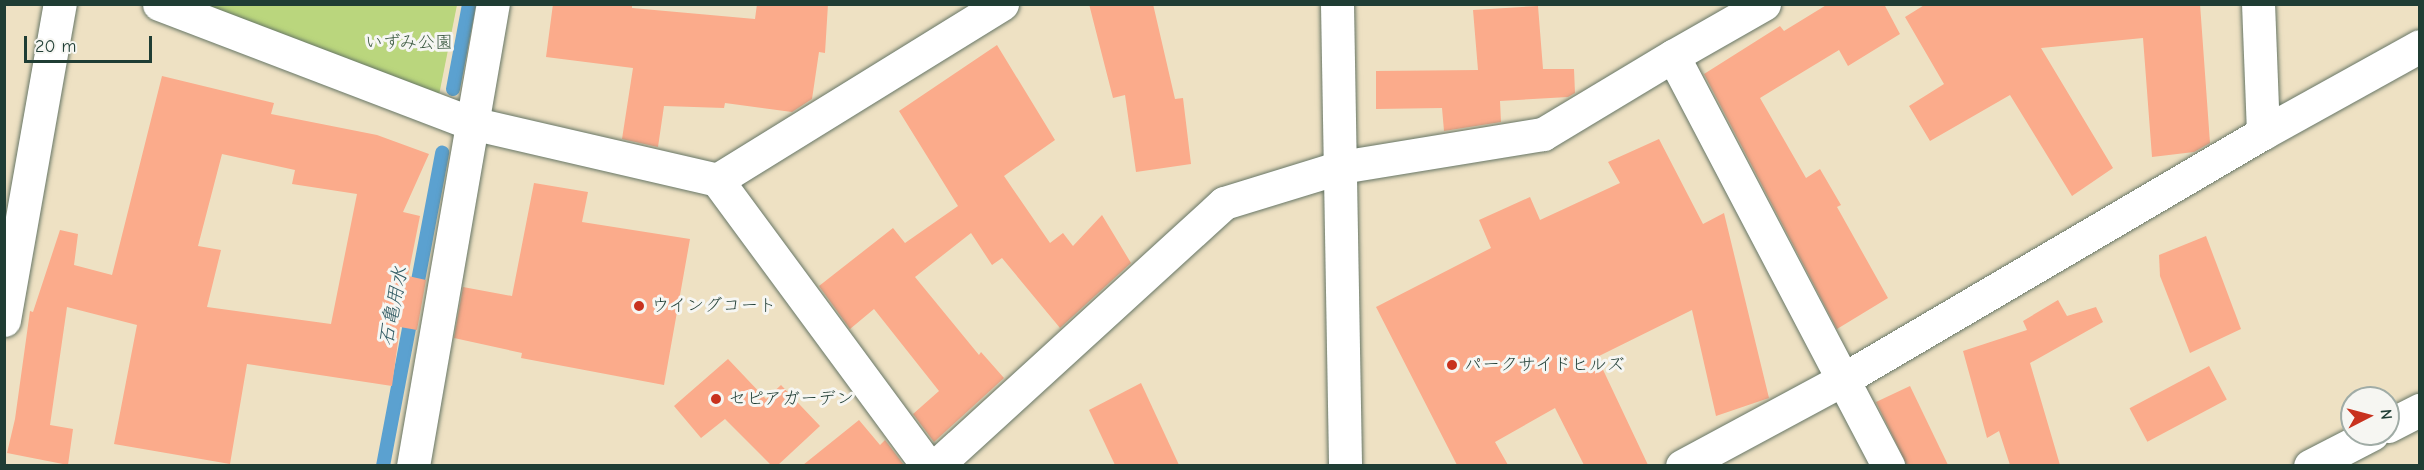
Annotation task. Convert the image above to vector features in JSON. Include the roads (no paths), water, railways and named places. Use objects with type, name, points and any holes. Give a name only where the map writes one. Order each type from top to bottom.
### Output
[{"type":"street","points":[[4,320],[60,4]]},
{"type":"street","points":[[159,4],[471,123],[717,180],[928,465]]},
{"type":"street","points":[[413,465],[493,4]]},
{"type":"street","points":[[717,180],[997,10],[1002,4]]},
{"type":"street","points":[[1337,4],[1345,465]]},
{"type":"street","points":[[936,465],[1224,203],[1341,167],[1543,134],[1764,4]]},
{"type":"street","points":[[2258,4],[2263,133]]},
{"type":"street","points":[[1682,465],[1842,380],[2263,133],[2420,46]]},
{"type":"street","points":[[1673,56],[1888,465]]},
{"type":"street","points":[[2400,420],[2420,410]]},
{"type":"street","points":[[2310,465],[2348,446]]},
{"type":"waterway","name":"石亀用水","points":[[453,89],[469,4]]},
{"type":"waterway","name":"石亀用水","points":[[383,466],[442,153]]},
{"type":"place","name":"ウイングコート","points":[[639,306]]},
{"type":"place","name":"パークサイドヒルズ","points":[[1452,365]]},
{"type":"place","name":"セピアガーデン","points":[[716,399]]},
{"type":"park label","name":"いずみ公園","points":[[409,43]]}]
